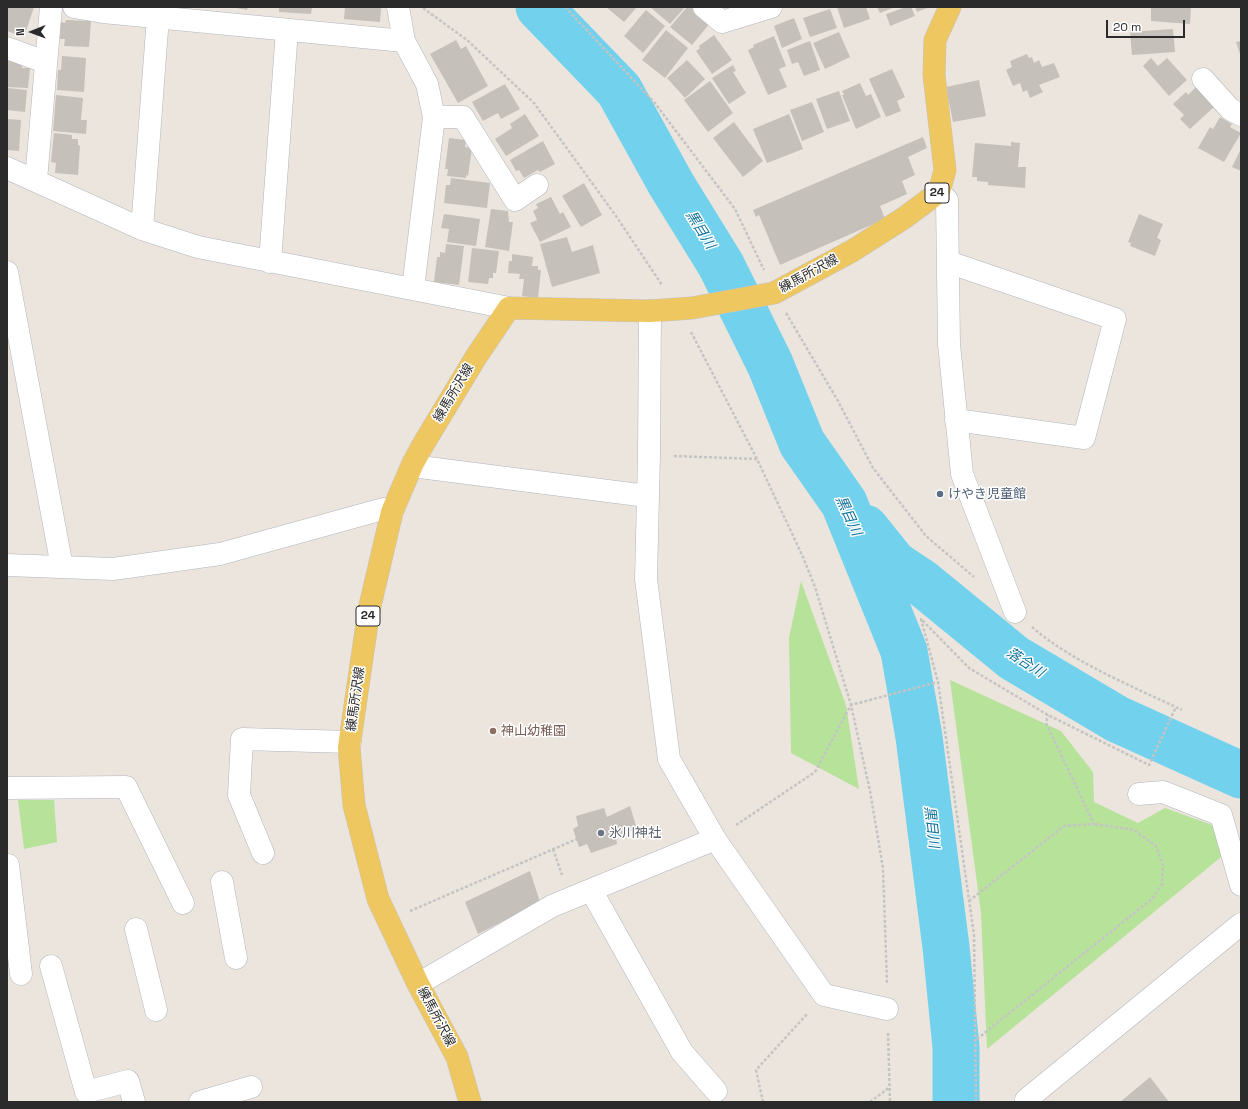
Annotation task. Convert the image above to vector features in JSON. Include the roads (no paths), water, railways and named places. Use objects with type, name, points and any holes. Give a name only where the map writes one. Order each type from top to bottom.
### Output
[{"type":"main road","name":"24","points":[[939,192],[945,170],[934,75],[935,40],[950,7]]},
{"type":"main road","name":"練馬所沢線","points":[[470,1102],[457,1057],[418,984],[387,921],[378,899],[354,805],[350,742],[369,610],[392,512],[412,463],[476,357],[509,308],[650,311],[685,308],[774,293],[852,251],[904,218],[939,192]]},
{"type":"street","points":[[36,180],[45,62],[51,7]]},
{"type":"street","points":[[74,7],[158,17],[404,41]]},
{"type":"street","points":[[398,7],[404,41],[427,84],[434,117],[412,288]]},
{"type":"street","points":[[704,7],[722,22],[771,7]]},
{"type":"street","points":[[142,229],[158,17]]},
{"type":"street","points":[[270,262],[286,30]]},
{"type":"street","points":[[7,48],[45,62]]},
{"type":"street","points":[[1203,79],[1230,108],[1241,114]]},
{"type":"street","points":[[434,117],[464,117],[514,200],[537,185]]},
{"type":"street","points":[[7,168],[142,229],[198,247],[509,308]]},
{"type":"street","points":[[939,192],[947,200],[949,344],[962,474],[1015,612]]},
{"type":"street","points":[[948,262],[1115,319],[1084,438],[956,420]]},
{"type":"street","points":[[7,272],[62,567]]},
{"type":"street","points":[[650,311],[646,579],[670,759],[715,839],[824,995],[887,1009]]},
{"type":"street","points":[[412,463],[420,467],[647,496]]},
{"type":"street","points":[[7,565],[113,569],[220,554],[383,509],[392,512]]},
{"type":"street","points":[[263,853],[239,795],[242,738],[350,742]]},
{"type":"street","points":[[7,788],[126,787],[183,903]]},
{"type":"street","points":[[1139,794],[1163,792],[1220,815],[1241,885]]},
{"type":"street","points":[[418,984],[552,906],[715,839]]},
{"type":"street","points":[[8,865],[21,974]]},
{"type":"street","points":[[222,882],[236,958]]},
{"type":"street","points":[[591,890],[682,1052],[716,1091]]},
{"type":"street","points":[[1026,1102],[1026,1100],[1241,924]]},
{"type":"street","points":[[136,929],[156,1010]]},
{"type":"street","points":[[51,966],[86,1092],[128,1081],[134,1102]]},
{"type":"street","points":[[200,1102],[251,1087]]},
{"type":"waterway","name":"黒目川","points":[[539,7],[619,90],[671,184],[721,265],[770,364],[802,443],[844,503],[904,651],[919,737],[946,947],[956,1047],[956,1102]]},
{"type":"waterway","name":"落合川","points":[[865,528],[894,564],[921,582],[1014,658],[1117,719],[1241,775]]},
{"type":"place","name":"けやき児童館","points":[[940,494]]},
{"type":"place","name":"神山幼稚園","points":[[493,731]]},
{"type":"place","name":"氷川神社","points":[[601,833]]}]
